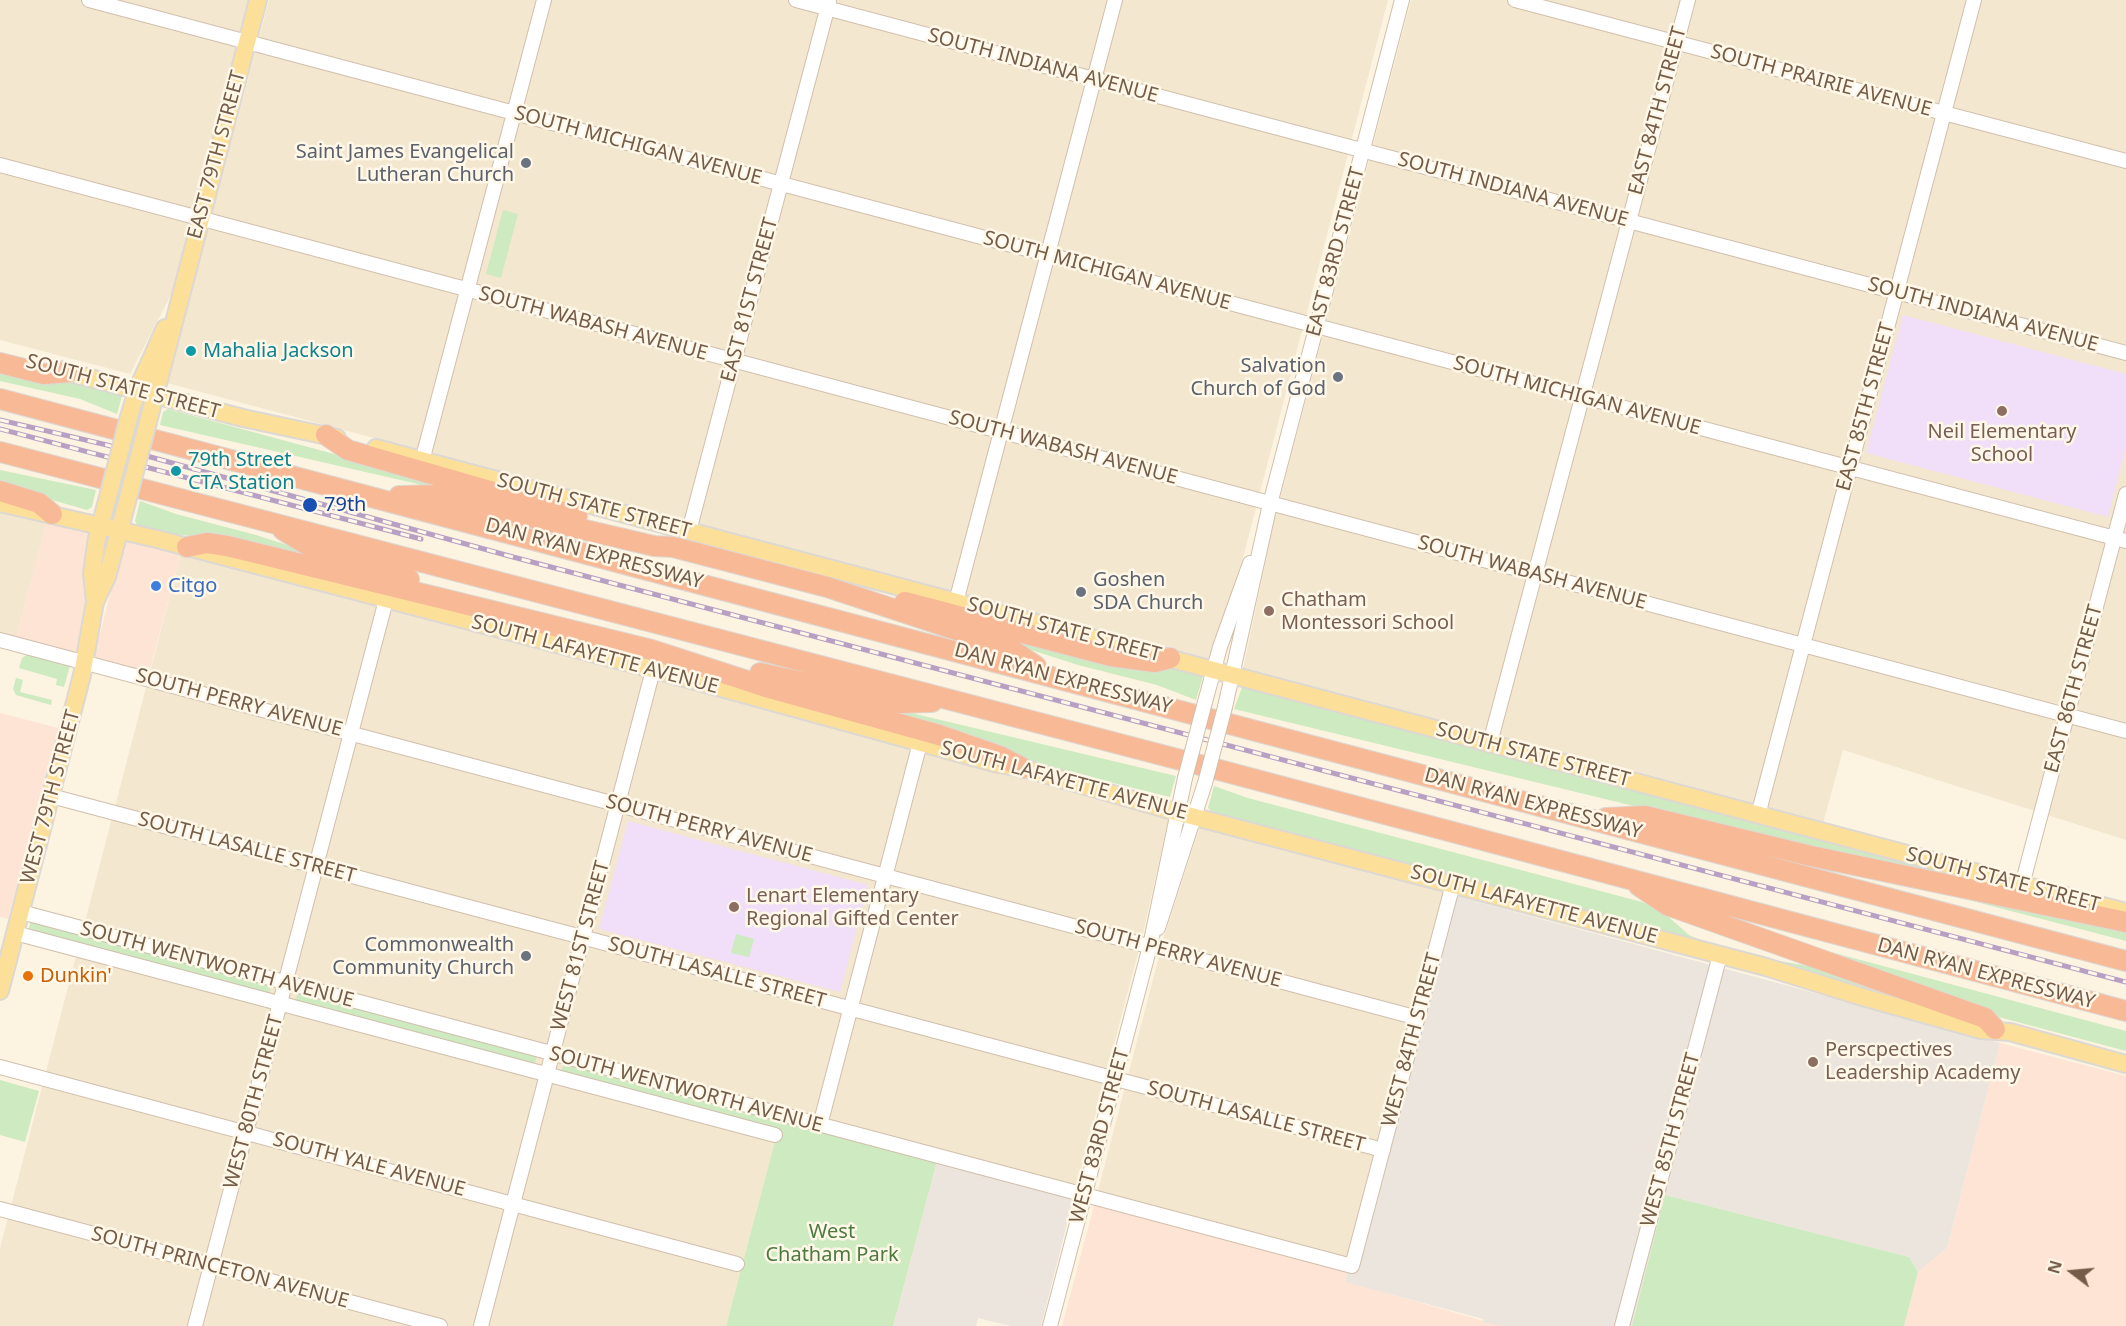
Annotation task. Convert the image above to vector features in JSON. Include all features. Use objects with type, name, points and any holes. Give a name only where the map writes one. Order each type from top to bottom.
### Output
[{"type":"highway","points":[[0,363],[44,374],[69,372]]},
{"type":"highway","name":"DAN RYAN EXPRESSWAY","points":[[0,399],[376,496],[2126,961]]},
{"type":"highway","points":[[326,435],[348,450],[657,538],[674,547]]},
{"type":"highway","name":"DAN RYAN EXPRESSWAY","points":[[0,452],[264,519],[2126,1011]]},
{"type":"highway","points":[[0,491],[39,503],[52,514]]},
{"type":"highway","points":[[376,496],[435,495],[643,544],[674,547],[827,587],[1008,646],[1048,674]]},
{"type":"highway","points":[[264,519],[314,549],[505,612],[652,650],[766,687],[939,735],[1002,757],[1023,768]]},
{"type":"highway","points":[[187,547],[207,543],[227,546],[477,608],[505,612]]},
{"type":"highway","points":[[827,587],[928,607],[1111,656],[1155,662],[1170,658]]},
{"type":"highway","points":[[652,650],[680,654],[900,703],[956,701]]},
{"type":"highway","points":[[1588,819],[1645,816],[1811,856],[2126,922]]},
{"type":"highway","points":[[1630,879],[1667,905],[1985,1018],[1995,1029]]},
{"type":"main road","name":"EAST 79TH STREET","points":[[156,395],[258,0]]},
{"type":"main road","name":"EAST 79TH STREET","points":[[137,390],[177,309]]},
{"type":"main road","name":"SOUTH STATE STREET","points":[[0,354],[243,418],[326,435],[2126,912]]},
{"type":"main road","name":"WEST 79TH STREET","points":[[0,991],[85,662],[95,602],[92,573],[100,526],[137,390]]},
{"type":"main road","name":"WEST 79TH STREET","points":[[95,602],[107,577],[156,395]]},
{"type":"main road","name":"SOUTH LAFAYETTE AVENUE","points":[[0,503],[187,547],[998,764],[1023,768],[1176,812],[1720,954],[1981,1030],[1995,1029],[2126,1064]]},
{"type":"street","name":"SOUTH MICHIGAN AVENUE","points":[[89,0],[2120,540]]},
{"type":"street","points":[[422,461],[544,0]]},
{"type":"street","name":"SOUTH INDIANA AVENUE","points":[[796,0],[829,4],[1094,80],[2126,353]]},
{"type":"street","points":[[956,602],[1115,0]]},
{"type":"street","name":"EAST 83RD STREET","points":[[1233,675],[1270,504],[1402,0]]},
{"type":"street","name":"SOUTH PRAIRIE AVENUE","points":[[1515,0],[2126,162]]},
{"type":"street","name":"EAST 84TH STREET","points":[[1490,743],[1688,0]]},
{"type":"street","name":"EAST 85TH STREET","points":[[1758,815],[1974,0]]},
{"type":"street","name":"EAST 81ST STREET","points":[[689,531],[829,4]]},
{"type":"street","name":"SOUTH WABASH AVENUE","points":[[0,165],[2126,731]]},
{"type":"street","name":"EAST 86TH STREET","points":[[2022,885],[2067,715],[2120,540],[2126,494]]},
{"type":"street","name":"EAST 83RD STREET","points":[[1214,670],[1270,504]]},
{"type":"street","name":"WEST 80TH STREET","points":[[195,1326],[386,600]]},
{"type":"street","name":"SOUTH PERRY AVENUE","points":[[0,640],[1418,1018]]},
{"type":"street","name":"WEST 81ST STREET","points":[[481,1326],[653,670]]},
{"type":"street","name":"WEST 83RD STREET","points":[[1050,1326],[1150,946],[1176,812],[1214,670]]},
{"type":"street","name":"WEST 83RD STREET","points":[[1150,946],[1168,903],[1195,816],[1233,675]]},
{"type":"street","points":[[820,1125],[920,743]]},
{"type":"street","name":"SOUTH LASALLE STREET","points":[[51,796],[1383,1150]]},
{"type":"street","name":"WEST 84TH STREET","points":[[1352,1266],[1453,884]]},
{"type":"street","name":"SOUTH WENTWORTH AVENUE","points":[[21,912],[1352,1266]]},
{"type":"street","name":"SOUTH WENTWORTH AVENUE","points":[[15,933],[775,1135]]},
{"type":"street","name":"WEST 85TH STREET","points":[[1622,1326],[1720,954]]},
{"type":"street","name":"SOUTH YALE AVENUE","points":[[0,1067],[737,1264]]},
{"type":"street","name":"SOUTH PRINCETON AVENUE","points":[[0,1209],[440,1326]]},
{"type":"shaded area","points":[[0,0],[249,0],[173,291],[130,374],[0,340]]},
{"type":"shaded area","points":[[269,0],[1388,0],[1244,554],[1209,660],[167,383]]},
{"type":"shaded area","points":[[1411,0],[2126,0],[2126,840],[1843,750],[1823,824],[1243,669],[1274,521]]},
{"type":"shaded area","name":"Neil Elementary School","points":[[1903,315],[2126,374],[2126,448],[2108,517],[1866,453]]},
{"type":"shaded area","points":[[0,510],[47,522],[16,638],[0,634]]},
{"type":"shaded area","points":[[47,522],[90,534],[85,622],[77,656],[16,638]]},
{"type":"shaded area","points":[[124,540],[181,553],[149,673],[94,657]]},
{"type":"shaded area","points":[[181,553],[1169,817],[1142,938],[1074,1196],[781,1119],[726,1326],[0,1326],[0,1248]]},
{"type":"shaded area","points":[[0,713],[58,728],[8,919],[0,917]]},
{"type":"shaded area","name":"Lenart Elementary Regional Gifted Center","points":[[628,821],[868,885],[840,992],[599,929]]},
{"type":"shaded area","points":[[1203,826],[1442,888],[1448,894],[1349,1269],[1095,1202],[1164,937],[1199,829]]},
{"type":"shaded area","points":[[1448,894],[2000,1043],[1947,1248],[1918,1272],[1909,1257],[1665,1195],[1632,1326],[1501,1326],[1483,1322],[1483,1319],[1345,1282]]},
{"type":"shaded area","points":[[2000,1043],[2126,1076],[2126,1326],[1904,1326],[1918,1272],[1947,1248]]},
{"type":"shaded area","points":[[937,1161],[1074,1196],[1041,1326],[1011,1326],[978,1318],[976,1326],[893,1326]]},
{"type":"shaded area","points":[[1095,1202],[1349,1269],[1345,1281],[1501,1326],[1062,1326]]},
{"type":"green space","points":[[503,210],[518,214],[501,278],[486,274]]},
{"type":"green space","points":[[0,369],[123,392],[117,414],[80,399],[0,381]]},
{"type":"green space","points":[[168,409],[445,484],[444,490],[160,425],[163,412]]},
{"type":"green space","points":[[0,470],[96,490],[92,507],[87,510],[0,485]]},
{"type":"green space","points":[[140,501],[176,514],[256,535],[414,586],[230,541],[158,532],[138,526],[135,521]]},
{"type":"green space","points":[[601,515],[890,592],[780,567],[600,517]]},
{"type":"green space","points":[[916,613],[1147,666],[1180,668],[1203,676],[1196,700],[1157,685],[1078,665]]},
{"type":"green space","points":[[28,654],[70,666],[64,687],[56,685],[57,679],[19,668],[22,658]]},
{"type":"green space","points":[[760,677],[1176,776],[1170,797],[1057,769],[921,724]]},
{"type":"green space","points":[[16,678],[23,680],[20,692],[52,700],[51,705],[16,695],[13,689]]},
{"type":"green space","points":[[1243,685],[2053,899],[1774,840],[1234,709]]},
{"type":"green space","points":[[1214,786],[1248,798],[1642,902],[1662,911],[1689,935],[1705,942],[1213,813],[1208,808]]},
{"type":"green space","points":[[1907,884],[2126,927],[2126,941],[2084,930]]},
{"type":"green space","points":[[31,920],[272,984],[268,996],[28,932]]},
{"type":"green space","points":[[736,934],[754,939],[749,957],[731,953]]},
{"type":"green space","points":[[1786,940],[2126,1031],[2126,1051],[1980,1012]]},
{"type":"green space","points":[[1768,959],[1827,969],[1929,1007],[1835,980]]},
{"type":"green space","points":[[298,991],[537,1055],[534,1067],[295,1003]]},
{"type":"green space","name":"West Chatham Park","points":[[564,1062],[937,1161],[893,1326],[726,1326],[778,1130],[561,1074]]},
{"type":"green space","points":[[0,1080],[39,1091],[25,1142],[0,1135]]},
{"type":"green space","points":[[1665,1195],[1909,1257],[1918,1272],[1904,1326],[1632,1326]]},
{"type":"railway","points":[[0,420],[107,445],[513,557],[2126,982]]},
{"type":"railway","points":[[0,429],[421,539]]},
{"type":"place","name":"Saint James Evangelical Lutheran Church","points":[[526,163]]},
{"type":"place","name":"Mahalia Jackson","points":[[191,351]]},
{"type":"place","name":"Salvation Church of God","points":[[1338,377]]},
{"type":"place","name":"Neil Elementary School","points":[[2002,411]]},
{"type":"place","name":"79th Street CTA Station","points":[[176,471]]},
{"type":"place","name":"79th","points":[[310,505]]},
{"type":"place","name":"Citgo","points":[[156,586]]},
{"type":"place","name":"Goshen SDA Church","points":[[1081,592]]},
{"type":"place","name":"Chatham Montessori School","points":[[1269,611]]},
{"type":"place","name":"Lenart Elementary Regional Gifted Center","points":[[734,907]]},
{"type":"place","name":"Commonwealth Community Church","points":[[526,956]]},
{"type":"place","name":"Dunkin'","points":[[28,976]]},
{"type":"place","name":"Perscpectives Leadership Academy","points":[[1813,1062]]}]
